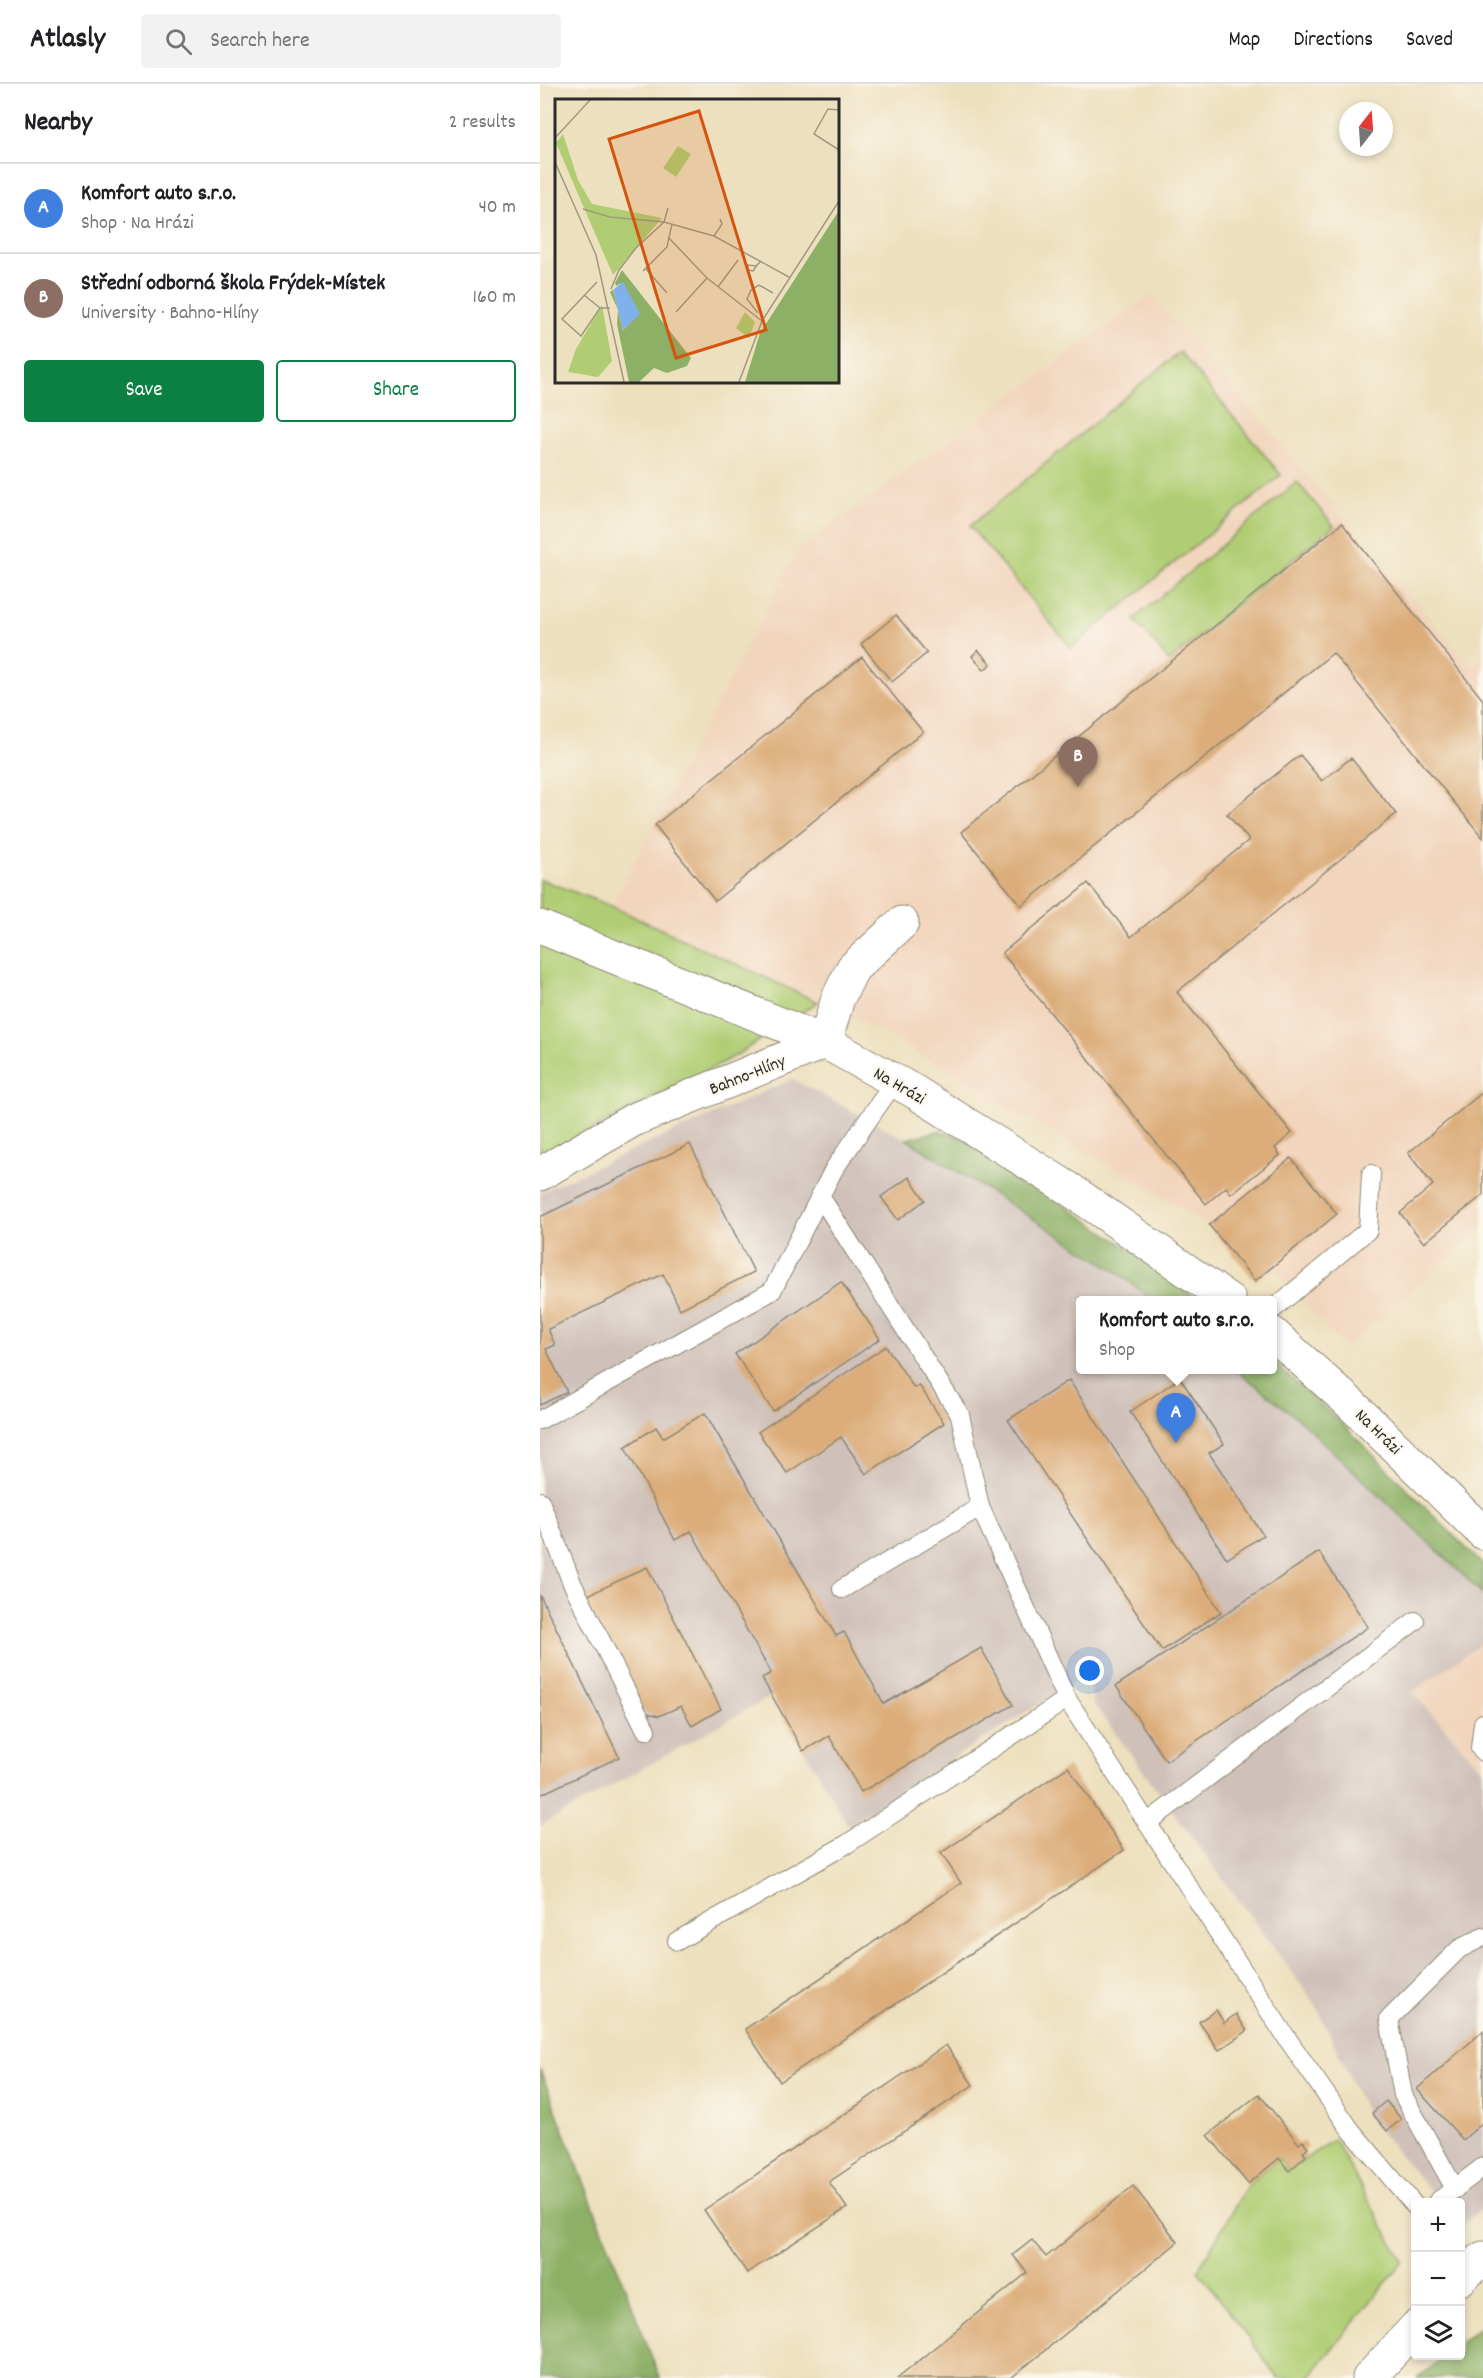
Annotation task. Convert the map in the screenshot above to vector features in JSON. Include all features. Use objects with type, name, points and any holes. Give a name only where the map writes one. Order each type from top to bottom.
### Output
[{"type":"street","points":[[825,1042],[838,998],[853,968],[902,923]]},
{"type":"street","name":"Na Hrázi","points":[[540,927],[825,1042],[895,1081],[1071,1190],[1223,1296]]},
{"type":"street","name":"Bahno-Hlíny","points":[[540,1174],[633,1120],[825,1042]]},
{"type":"street","name":"Na Hrázi","points":[[1277,1337],[1351,1404],[1483,1533]]},
{"type":"street","points":[[1369,2378],[1411,2332]]},
{"type":"lane","points":[[540,1420],[772,1291],[834,1168],[895,1081]]},
{"type":"lane","points":[[1277,1306],[1368,1230],[1371,1174]]},
{"type":"lane","points":[[820,1196],[960,1416],[980,1507],[1066,1700],[1282,2031],[1350,2129],[1411,2201]]},
{"type":"lane","points":[[540,1501],[572,1583],[646,1730]]},
{"type":"lane","points":[[842,1589],[980,1507]]},
{"type":"lane","points":[[1147,1823],[1415,1621]]},
{"type":"lane","points":[[677,1941],[847,1844],[1066,1700]]},
{"type":"lane","points":[[1483,1723],[1480,1748],[1483,1752]]},
{"type":"lane","points":[[1455,2189],[1402,2095],[1389,2019],[1459,1949],[1483,1937]]},
{"type":"lane","points":[[1443,2198],[1483,2167]]},
{"type":"shaded area","points":[[1152,294],[1471,666],[1483,657],[1483,1228],[1345,1349],[1272,1267],[1255,1281],[1209,1225],[882,1032],[611,906],[797,550]]},
{"type":"shaded area","points":[[792,1079],[906,1139],[1116,1271],[1147,1296],[1076,1296],[1076,1374],[1242,1374],[1303,1423],[1483,1594],[1483,1642],[1412,1692],[1483,1770],[1483,2207],[1465,2223],[1465,2198],[1436,2198],[1368,2117],[1316,2005],[1093,1703],[1088,1673],[848,1825],[772,1696],[540,1826],[540,1192]]},
{"type":"shaded area","points":[[1483,1642],[1483,1770],[1412,1692]]},
{"type":"green space","points":[[1180,352],[1281,475],[1071,648],[970,526]]},
{"type":"green space","points":[[1297,482],[1334,526],[1169,661],[1134,619]]},
{"type":"green space","points":[[540,879],[611,906],[818,1002],[735,1056],[540,1156]]},
{"type":"green space","points":[[939,1131],[968,1140],[1134,1252],[1192,1296],[1147,1296],[1116,1271],[906,1139]]},
{"type":"green space","points":[[1277,1365],[1336,1418],[1483,1565],[1483,1594],[1303,1423],[1242,1374],[1277,1374]]},
{"type":"green space","points":[[540,2069],[660,2378],[540,2378]]},
{"type":"green space","points":[[1334,2139],[1403,2262],[1308,2378],[1278,2378],[1198,2270],[1248,2184],[1279,2158],[1289,2170]]},
{"type":"green space","points":[[1483,2324],[1483,2378],[1418,2378],[1440,2360],[1465,2360],[1465,2339]]},
{"type":"building","points":[[1342,523],[1483,700],[1483,838],[1333,653],[1021,906],[961,832]]},
{"type":"building","points":[[896,615],[927,653],[892,682],[861,644]]},
{"type":"building","points":[[978,650],[991,664],[984,670],[972,656]]},
{"type":"building","points":[[862,657],[923,732],[715,901],[655,825]]},
{"type":"building","points":[[1300,755],[1322,781],[1351,758],[1396,814],[1177,992],[1292,1133],[1275,1148],[1280,1155],[1231,1194],[1226,1187],[1206,1204],[1002,953],[1088,883],[1131,937],[1249,840],[1227,814]]},
{"type":"building","points":[[1483,1092],[1483,1195],[1424,1243],[1400,1213],[1433,1185],[1408,1153]]},
{"type":"building","points":[[690,1144],[754,1272],[680,1309],[663,1274],[548,1329],[555,1345],[546,1349],[567,1392],[540,1405],[540,1217]]},
{"type":"building","points":[[1291,1158],[1337,1214],[1255,1281],[1209,1225]]},
{"type":"building","points":[[909,1177],[925,1200],[898,1220],[881,1197]]},
{"type":"building","points":[[841,1282],[880,1339],[773,1411],[735,1354]]},
{"type":"building","points":[[886,1346],[914,1388],[919,1385],[944,1423],[866,1474],[841,1437],[787,1473],[758,1432]]},
{"type":"building","points":[[1180,1378],[1224,1444],[1209,1453],[1263,1535],[1227,1559],[1130,1412]]},
{"type":"building","points":[[1069,1380],[1221,1612],[1162,1651],[1008,1420]]},
{"type":"building","points":[[705,1413],[836,1636],[844,1632],[884,1704],[981,1648],[1013,1705],[861,1792],[829,1736],[803,1751],[762,1678],[771,1673],[691,1531],[675,1540],[625,1447],[656,1427],[663,1438]]},
{"type":"building","points":[[1319,1552],[1368,1627],[1166,1761],[1116,1686]]},
{"type":"building","points":[[647,1567],[721,1709],[692,1726],[681,1706],[659,1716],[644,1712],[582,1598]]},
{"type":"building","points":[[540,1595],[619,1757],[540,1795]]},
{"type":"building","points":[[1068,1767],[1124,1850],[780,2082],[745,2029],[961,1883],[941,1853]]},
{"type":"building","points":[[1216,2010],[1224,2023],[1236,2014],[1247,2031],[1219,2050],[1199,2022]]},
{"type":"building","points":[[1483,2031],[1483,2122],[1463,2140],[1417,2089]]},
{"type":"building","points":[[946,2045],[973,2085],[829,2182],[847,2208],[747,2273],[704,2210]]},
{"type":"building","points":[[1259,2094],[1299,2144],[1303,2141],[1308,2147],[1303,2152],[1306,2156],[1289,2171],[1279,2158],[1248,2184],[1208,2135]]},
{"type":"building","points":[[1386,2101],[1401,2119],[1387,2131],[1372,2113]]},
{"type":"building","points":[[1133,2186],[1178,2242],[1011,2378],[897,2378],[1027,2273],[1013,2255],[1032,2240],[1046,2257]]},
{"type":"place","name":"Střední odborná škola Frýdek-Místek","points":[[1078,787]]},
{"type":"place","name":"Komfort auto s.r.o.","points":[[1176,1443]]}]
